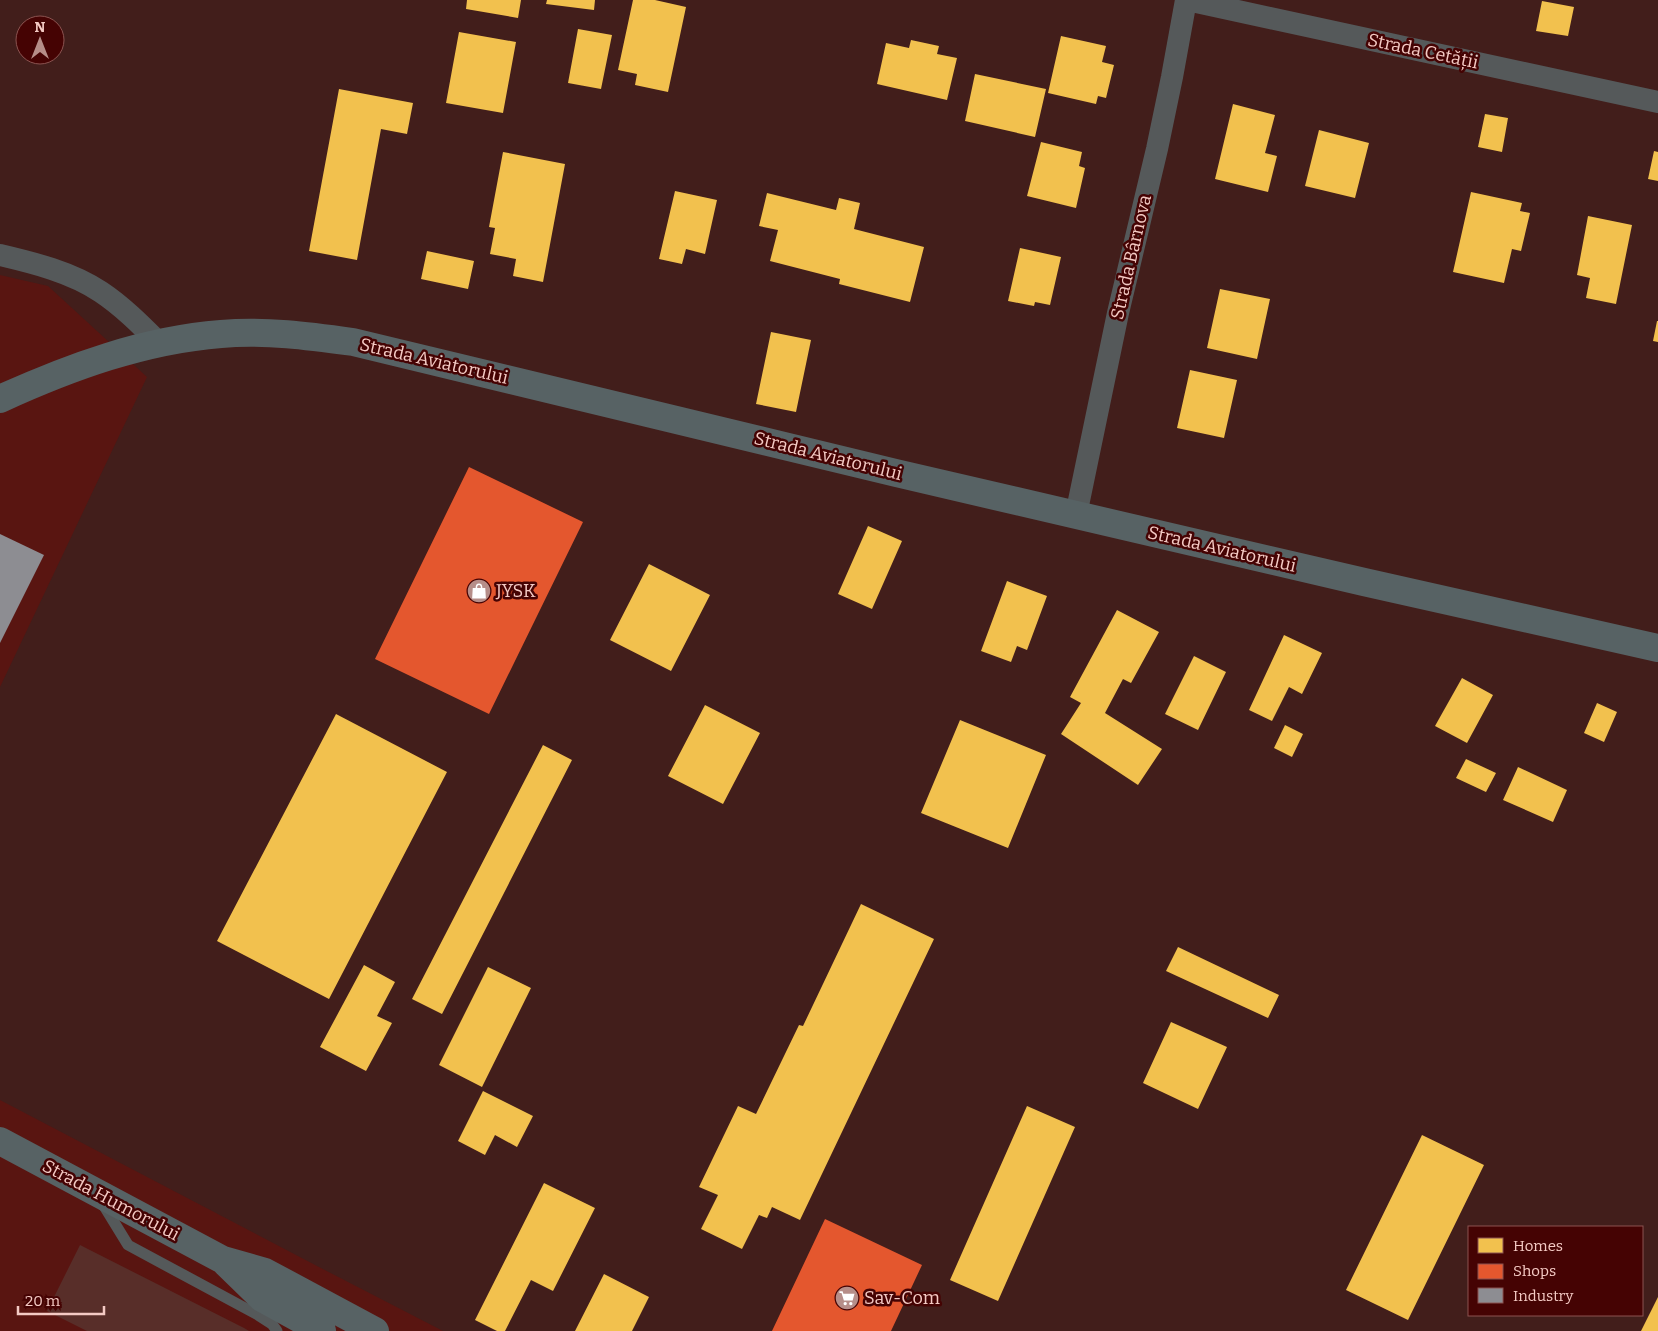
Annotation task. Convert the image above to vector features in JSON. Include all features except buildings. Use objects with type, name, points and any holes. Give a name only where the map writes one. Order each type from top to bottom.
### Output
[{"type":"main road","name":"Strada Aviatorului","points":[[0,400],[102,358],[158,342],[222,334],[287,334],[353,342],[1364,582],[1658,648]]},
{"type":"main road","name":"Strada Humorului","points":[[0,1141],[223,1260],[265,1272],[376,1331]]},
{"type":"main road","name":"Strada Humorului","points":[[223,1260],[262,1298],[322,1331]]},
{"type":"street","name":"Strada Cetății","points":[[1186,0],[1658,102]]},
{"type":"street","name":"Strada Bârnova","points":[[1076,514],[1118,313],[1161,131],[1186,0]]},
{"type":"street","points":[[0,255],[39,265],[70,276],[100,291],[133,316],[158,342]]},
{"type":"lane","points":[[95,1191],[128,1245],[258,1315],[272,1324],[277,1331]]},
{"type":"shaded area","points":[[0,275],[48,286],[147,377],[0,687]]},
{"type":"shaded area","points":[[0,1100],[317,1266],[443,1331],[0,1331]]},
{"type":"shaded area","points":[[80,1245],[249,1331],[87,1331],[47,1311]]},
{"type":"place","name":"JYSK","points":[[479,591]]},
{"type":"place","name":"Sav-Com","points":[[847,1298]]}]
